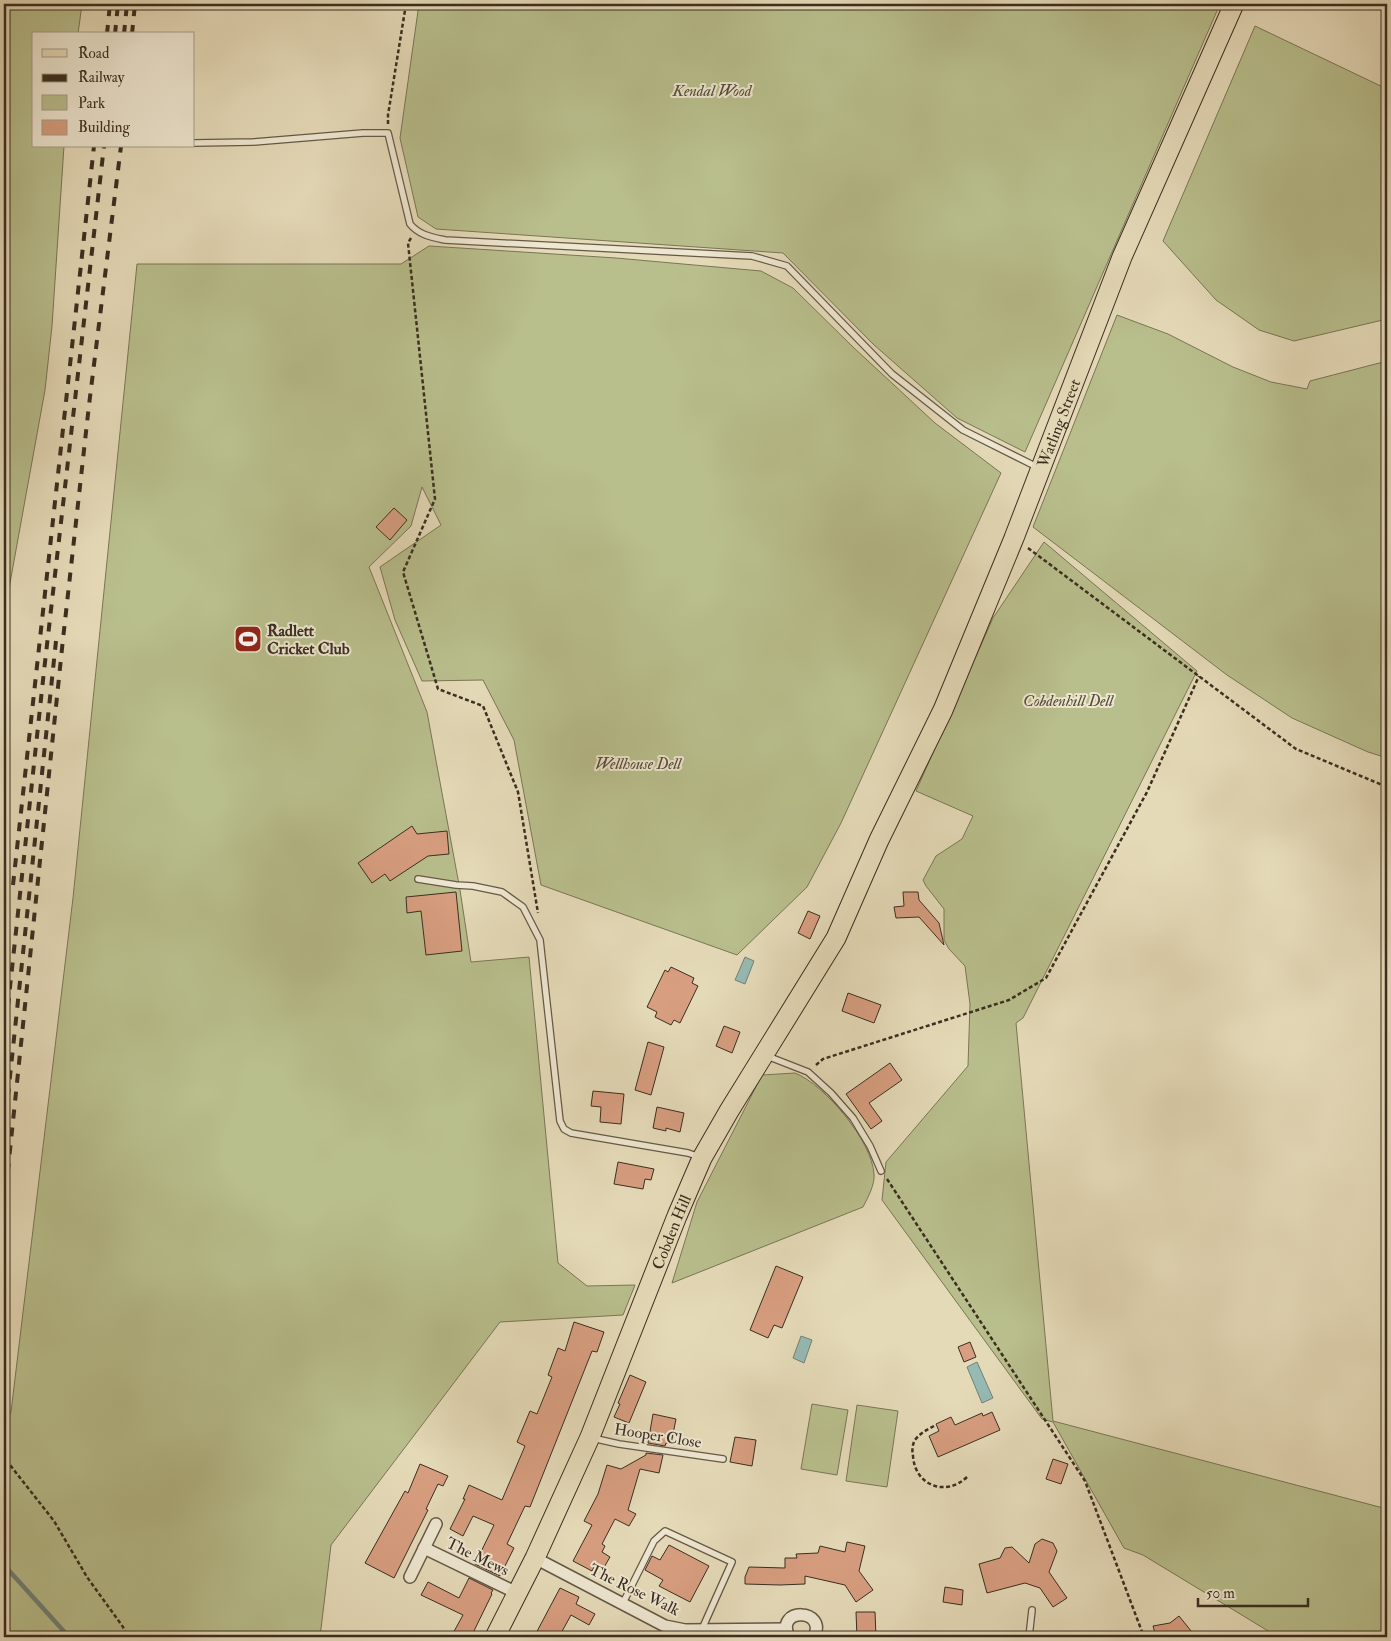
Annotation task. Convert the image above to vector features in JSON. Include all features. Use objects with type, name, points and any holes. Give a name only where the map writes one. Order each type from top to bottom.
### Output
[{"type":"main road","name":"Watling Street","points":[[879,840],[943,710],[1014,538],[1122,257],[1234,4]]},
{"type":"main road","name":"Cobden Hill","points":[[494,1637],[535,1558],[590,1437],[677,1216],[702,1158],[836,938],[879,840]]},
{"type":"street","name":"The Mews","points":[[410,1577],[436,1524]]},
{"type":"street","name":"The Mews","points":[[424,1548],[517,1593]]},
{"type":"street","name":"The Rose Walk","points":[[535,1558],[665,1626],[685,1630],[787,1633],[790,1618],[796,1615],[807,1615],[816,1623],[817,1629],[814,1637]]},
{"type":"lane","points":[[195,143],[253,142],[363,133],[388,133],[410,224],[416,231],[430,237],[445,240],[752,256],[787,266],[892,374],[963,430],[1041,469]]},
{"type":"lane","points":[[418,879],[502,892],[523,908],[540,940],[560,1121],[564,1128],[571,1133],[688,1153],[702,1158]]},
{"type":"lane","points":[[764,1055],[808,1072],[831,1093],[853,1118],[870,1146],[881,1171]]},
{"type":"lane","name":"Hooper Close","points":[[590,1437],[619,1444],[723,1459]]},
{"type":"lane","points":[[623,1603],[654,1541],[665,1531],[732,1562],[702,1629]]},
{"type":"lane","points":[[1028,1637],[1032,1610]]},
{"type":"path","points":[[388,133],[388,115],[406,4]]},
{"type":"path","points":[[416,231],[408,243],[435,499],[403,572],[438,689],[483,706],[518,792],[538,913]]},
{"type":"path","points":[[1014,538],[1296,749],[1387,787]]},
{"type":"path","points":[[808,1072],[824,1059],[1009,1000],[1046,978],[1147,792],[1199,676]]},
{"type":"path","points":[[881,1171],[1085,1481],[1144,1637]]},
{"type":"path","points":[[934,1426],[921,1433],[913,1446],[915,1468],[920,1476],[936,1487],[946,1488],[955,1486],[968,1477]]},
{"type":"path","points":[[4,1464],[10,1465],[54,1521],[87,1577],[123,1627],[127,1637]]},
{"type":"green space","points":[[4,4],[82,4],[78,32],[32,32],[32,148],[64,148],[52,326],[45,390],[10,583],[4,635]]},
{"type":"green space","name":"Kendal Wood","points":[[419,4],[1220,4],[1025,452],[957,418],[873,344],[783,253],[436,229],[418,217],[400,138]]},
{"type":"green space","points":[[1255,26],[1387,89],[1387,319],[1294,341],[1259,330],[1216,300],[1163,241]]},
{"type":"green space","name":"Wellhouse Dell","points":[[429,246],[616,258],[761,271],[793,288],[935,423],[1001,473],[841,823],[807,887],[737,955],[541,885],[514,740],[483,680],[422,681],[395,620],[380,567],[441,525],[422,487],[411,526],[369,567],[427,712],[460,890],[471,962],[529,957],[558,1263],[587,1286],[635,1285],[623,1315],[500,1322],[331,1545],[320,1637],[4,1637],[4,1424],[11,1412],[73,898],[137,264],[401,264]]},
{"type":"green space","points":[[1117,315],[1168,334],[1233,367],[1271,382],[1307,389],[1310,381],[1387,361],[1387,758],[1368,752],[1292,718],[1227,675],[1033,527]]},
{"type":"green space","name":"Cobdenhill Dell","points":[[1044,542],[1197,671],[1023,1018],[1016,1023],[1053,1421],[1387,1509],[1387,1637],[1278,1637],[1143,1555],[1124,1548],[1053,1422],[1042,1419],[882,1200],[886,1162],[968,1066],[970,1004],[965,966],[949,949],[944,940],[944,909],[923,880],[936,856],[962,839],[973,816],[916,791],[993,618]]},
{"type":"green space","points":[[795,1073],[807,1079],[833,1102],[856,1131],[865,1146],[871,1161],[874,1178],[871,1191],[863,1207],[672,1283],[697,1202],[762,1075]]},
{"type":"green space","points":[[812,1404],[848,1410],[837,1475],[801,1469]]},
{"type":"green space","points":[[857,1405],[898,1411],[887,1487],[846,1481]]},
{"type":"water","points":[[745,957],[754,961],[745,984],[735,980]]},
{"type":"water","points":[[801,1336],[812,1340],[804,1363],[793,1358]]},
{"type":"water","points":[[977,1362],[993,1398],[982,1403],[967,1367]]},
{"type":"building","points":[[394,508],[407,520],[390,540],[376,527]]},
{"type":"building","points":[[412,826],[417,834],[447,831],[449,854],[428,856],[390,881],[385,874],[372,883],[358,863]]},
{"type":"building","points":[[456,892],[462,951],[426,955],[421,911],[407,913],[406,897]]},
{"type":"building","points":[[903,892],[918,892],[919,900],[939,923],[944,945],[919,917],[896,918],[894,907],[904,906]]},
{"type":"building","points":[[808,911],[820,916],[810,939],[798,933]]},
{"type":"building","points":[[671,967],[694,978],[692,983],[698,986],[680,1023],[674,1020],[671,1025],[655,1017],[657,1012],[647,1007],[665,970],[668,972]]},
{"type":"building","points":[[848,993],[881,1005],[874,1023],[842,1011]]},
{"type":"building","points":[[724,1026],[740,1032],[732,1053],[716,1046]]},
{"type":"building","points":[[648,1042],[664,1047],[651,1095],[635,1090]]},
{"type":"building","points":[[890,1063],[902,1080],[869,1103],[882,1121],[871,1129],[846,1094]]},
{"type":"building","points":[[593,1091],[624,1094],[621,1124],[600,1122],[601,1107],[591,1106]]},
{"type":"building","points":[[657,1107],[684,1113],[680,1132],[666,1128],[666,1131],[653,1128]]},
{"type":"building","points":[[618,1162],[654,1169],[651,1180],[645,1179],[643,1189],[614,1184]]},
{"type":"building","points":[[776,1266],[803,1277],[782,1328],[774,1325],[768,1338],[750,1330]]},
{"type":"building","points":[[574,1322],[604,1332],[597,1352],[592,1351],[530,1507],[525,1506],[507,1544],[514,1548],[500,1576],[475,1564],[494,1525],[473,1516],[463,1536],[450,1529],[465,1499],[463,1499],[469,1485],[502,1500],[525,1446],[517,1442],[530,1411],[537,1414],[552,1377],[548,1375],[558,1348],[565,1351]]},
{"type":"building","points":[[970,1342],[976,1357],[964,1362],[958,1347]]},
{"type":"building","points":[[630,1375],[646,1382],[629,1423],[614,1417]]},
{"type":"building","points":[[992,1412],[1000,1430],[938,1457],[929,1436],[939,1431],[936,1424],[951,1417],[955,1425],[982,1413],[983,1416]]},
{"type":"building","points":[[653,1414],[676,1419],[671,1444],[666,1443],[665,1446],[648,1443]]},
{"type":"building","points":[[735,1437],[756,1440],[752,1466],[730,1462]]},
{"type":"building","points":[[646,1453],[663,1455],[659,1473],[640,1469],[628,1510],[636,1514],[629,1526],[615,1519],[602,1544],[605,1546],[602,1552],[610,1557],[603,1569],[595,1565],[592,1571],[573,1561],[592,1525],[584,1521],[598,1494],[607,1465],[621,1469],[646,1455]]},
{"type":"building","points":[[1053,1459],[1068,1464],[1061,1484],[1046,1479]]},
{"type":"building","points":[[420,1464],[448,1476],[443,1486],[438,1484],[426,1509],[428,1510],[394,1578],[365,1563],[405,1491],[408,1493]]},
{"type":"building","points":[[1042,1539],[1053,1543],[1057,1551],[1049,1572],[1067,1598],[1053,1607],[1040,1588],[1025,1583],[987,1593],[979,1564],[1000,1558],[1005,1548],[1012,1547],[1029,1563],[1035,1544]]},
{"type":"building","points":[[847,1542],[865,1546],[859,1571],[873,1590],[856,1602],[845,1585],[805,1576],[805,1584],[745,1584],[745,1577],[749,1567],[785,1568],[785,1558],[797,1558],[796,1554],[818,1553],[820,1546],[845,1552]]},
{"type":"building","points":[[669,1545],[709,1566],[690,1602],[659,1586],[663,1580],[645,1570],[652,1556],[660,1560]]},
{"type":"building","points":[[469,1578],[493,1590],[492,1594],[471,1637],[451,1637],[463,1615],[421,1595],[428,1582],[459,1598]]},
{"type":"building","points":[[945,1587],[963,1590],[962,1605],[943,1602]]},
{"type":"building","points":[[560,1588],[579,1597],[576,1604],[595,1614],[589,1625],[571,1615],[559,1637],[534,1637]]},
{"type":"building","points":[[856,1612],[875,1612],[876,1637],[857,1637]]},
{"type":"building","points":[[1179,1616],[1196,1637],[1156,1637],[1153,1626],[1170,1623]]},
{"type":"waterway","points":[[4,1565],[69,1637]]},
{"type":"railway","points":[[107,32],[110,4]]},
{"type":"railway","points":[[115,32],[118,4]]},
{"type":"railway","points":[[124,32],[127,4]]},
{"type":"railway","points":[[132,32],[135,4]]},
{"type":"railway","points":[[13,885],[94,148]]},
{"type":"railway","points":[[4,1043],[104,148]]},
{"type":"railway","points":[[4,1208],[63,639],[89,405],[121,148]]},
{"type":"railway","points":[[4,1133],[56,641]]},
{"type":"place","name":"Radlett Cricket Club","points":[[248,639]]}]
